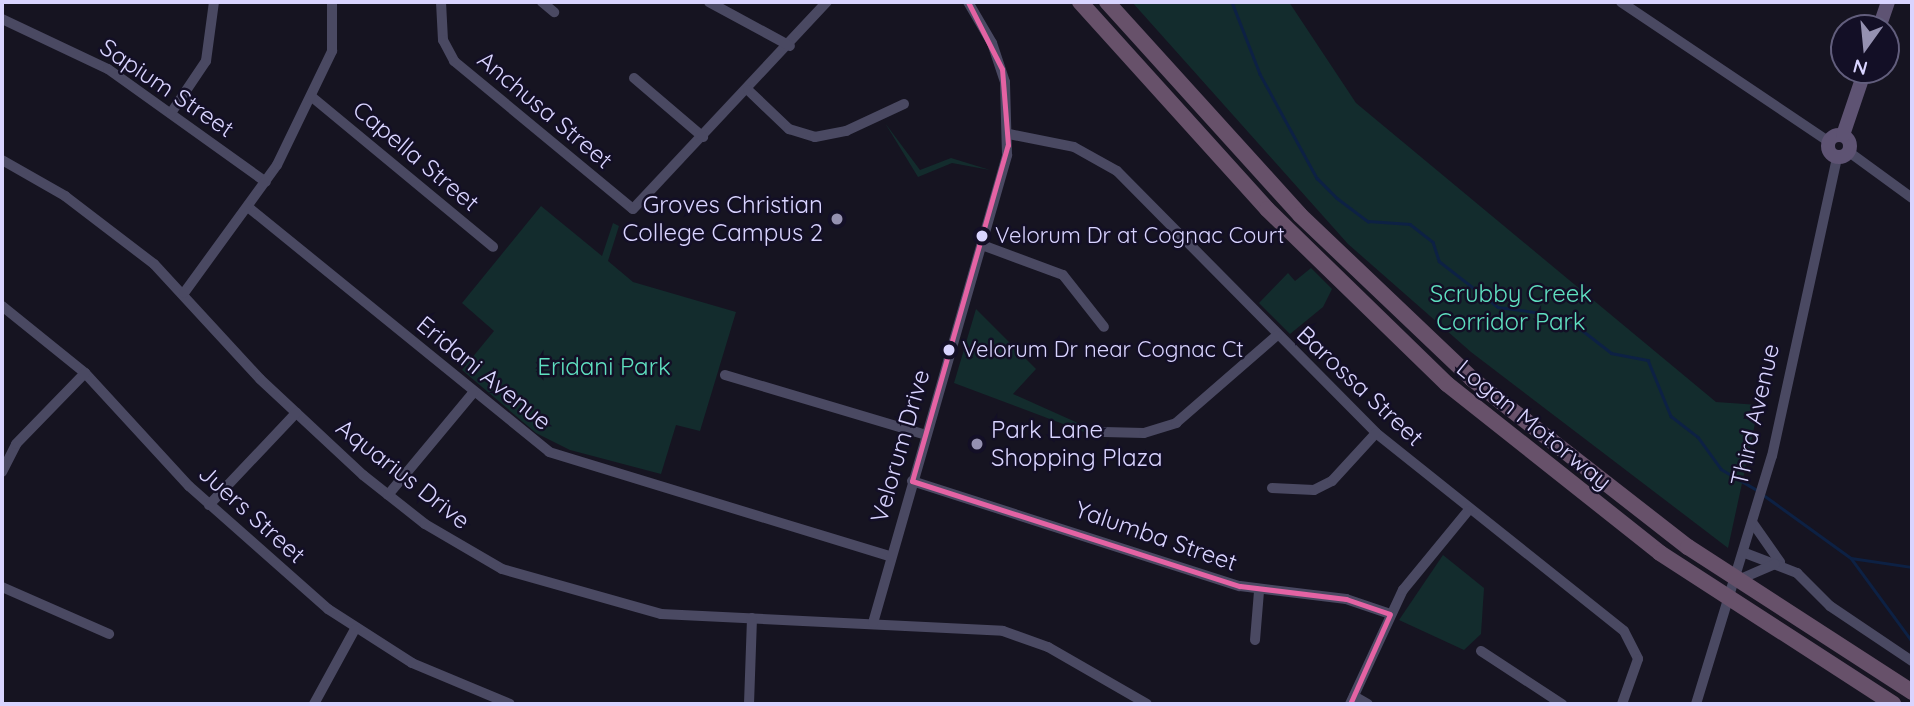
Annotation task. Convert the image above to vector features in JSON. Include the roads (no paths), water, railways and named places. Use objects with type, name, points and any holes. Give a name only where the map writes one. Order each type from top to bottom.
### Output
[{"type":"highway","name":"Logan Motorway","points":[[1080,2],[1267,209],[1393,335],[1548,468],[1715,590],[1893,704]]},
{"type":"highway","name":"Logan Motorway","points":[[1107,2],[1300,215],[1409,323],[1561,453],[1720,568],[1912,692]]},
{"type":"main road","points":[[1842,154],[1843,135],[1860,84]]},
{"type":"main road","points":[[1842,154],[1828,141],[1843,135]]},
{"type":"street","points":[[171,113],[206,61],[214,2]]},
{"type":"street","points":[[184,293],[266,182],[312,97],[332,51],[332,2]]},
{"type":"street","name":"Anchusa Street","points":[[442,2],[443,40],[454,61],[626,206],[642,204],[790,46],[827,2]]},
{"type":"street","points":[[542,2],[554,12]]},
{"type":"street","points":[[709,2],[790,46]]},
{"type":"street","name":"Velorum Drive","points":[[873,623],[890,556],[982,245],[1009,134],[998,57],[968,2]]},
{"type":"street","points":[[1621,2],[1828,141]]},
{"type":"street","name":"Sapium Street","points":[[2,19],[89,58],[266,182]]},
{"type":"street","points":[[634,78],[703,137]]},
{"type":"street","points":[[748,90],[789,129],[815,137],[846,131],[904,104]]},
{"type":"street","name":"Capella Street","points":[[312,97],[493,247]]},
{"type":"street","name":"Barossa Street","points":[[1009,134],[1074,146],[1117,171],[1276,336],[1376,433],[1468,511],[1624,631],[1638,659],[1622,704]]},
{"type":"street","points":[[1842,154],[1912,198]]},
{"type":"street","name":"Third Avenue","points":[[1695,704],[1738,580],[1772,456],[1842,154]]},
{"type":"street","name":"Aquarius Drive","points":[[2,160],[65,196],[184,293],[296,413],[388,495],[465,548],[543,584],[662,614],[873,623],[1020,635],[1147,704]]},
{"type":"street","name":"Eridani Avenue","points":[[248,207],[473,393],[549,452],[890,556]]},
{"type":"street","points":[[982,245],[1063,275],[1104,327]]},
{"type":"street","name":"Juers Street","points":[[2,306],[85,373],[209,506],[355,629],[441,677],[510,704]]},
{"type":"street","points":[[1104,432],[1144,433],[1176,423],[1276,336]]},
{"type":"street","points":[[2,472],[16,444],[85,373]]},
{"type":"street","points":[[725,375],[926,435]]},
{"type":"street","points":[[388,495],[473,393]]},
{"type":"street","points":[[209,506],[296,413]]},
{"type":"street","points":[[1272,488],[1314,490],[1332,481],[1376,433]]},
{"type":"street","name":"Yalumba Street","points":[[912,481],[1259,591],[1346,599],[1390,614]]},
{"type":"street","points":[[1368,704],[1352,700],[1390,614],[1415,572],[1468,511]]},
{"type":"street","points":[[1752,522],[1781,563],[1830,606],[1912,661]]},
{"type":"street","points":[[1745,553],[1781,563]]},
{"type":"street","points":[[1738,580],[1760,566],[1781,563]]},
{"type":"street","points":[[2,587],[109,634]]},
{"type":"street","points":[[1255,640],[1259,591]]},
{"type":"street","points":[[749,704],[752,618]]},
{"type":"street","points":[[314,704],[355,629]]},
{"type":"street","points":[[1482,651],[1562,704]]},
{"type":"waterway","points":[[1232,2],[1260,74],[1317,178],[1337,198],[1368,221],[1410,224],[1433,242],[1439,261],[1498,307],[1541,313],[1582,330],[1611,353],[1648,360],[1671,416],[1698,437],[1721,469],[1757,490]]},
{"type":"waterway","points":[[1765,496],[1851,558],[1912,567]]},
{"type":"waterway","points":[[1851,558],[1912,641]]},
{"type":"place","name":"Groves Christian College Campus 2","points":[[837,219]]},
{"type":"place","name":"Velorum Dr at Cognac Court","points":[[982,236]]},
{"type":"place","name":"Velorum Dr near Cognac Ct","points":[[949,350]]},
{"type":"place","name":"Park Lane Shopping Plaza","points":[[977,444]]},
{"type":"park label","name":"Scrubby Creek Corridor Park","points":[[1511,308]]},
{"type":"park label","name":"Eridani Park","points":[[604,367]]}]
